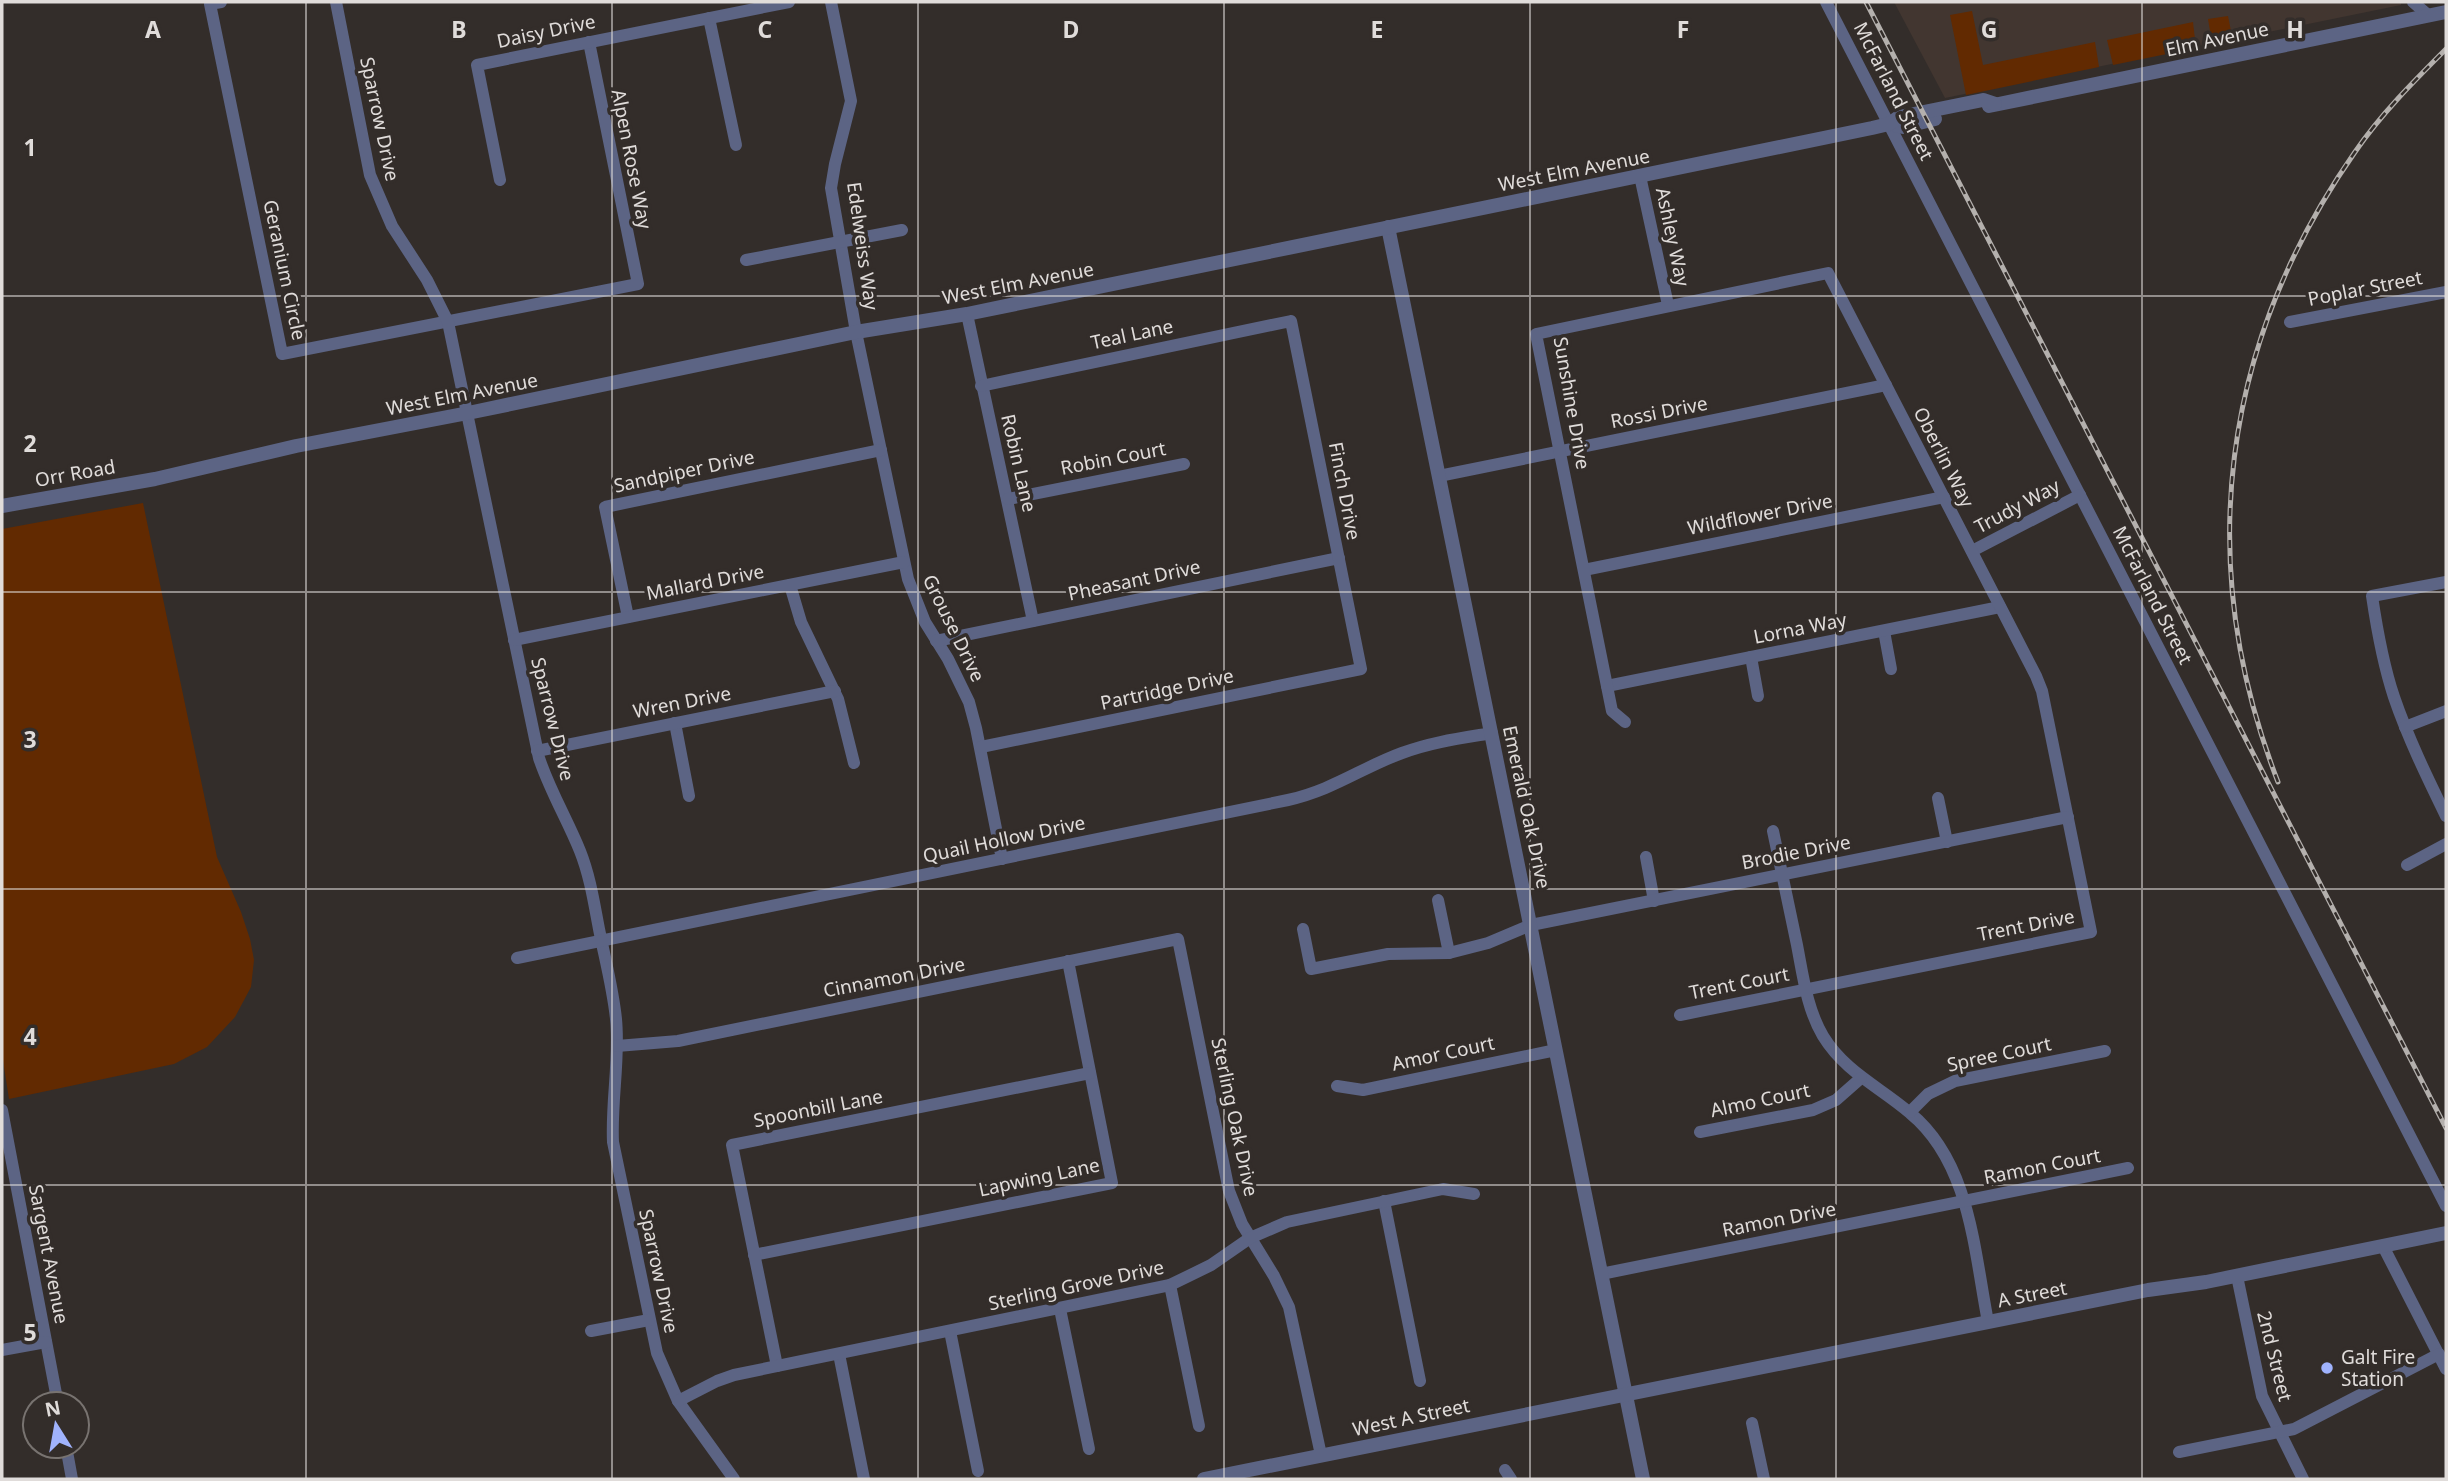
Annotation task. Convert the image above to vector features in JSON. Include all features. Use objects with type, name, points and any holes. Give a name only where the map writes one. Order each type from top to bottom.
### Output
[{"type":"street","name":"Sparrow Drive","points":[[336,2],[370,174],[392,226],[427,280],[448,322],[537,751],[551,791],[581,853],[589,878],[613,999],[617,1046],[612,1117],[614,1142],[657,1353],[678,1401],[734,1479]]},
{"type":"street","name":"Daisy Drive","points":[[500,180],[477,65],[789,2]]},
{"type":"street","name":"Edelweiss Way","points":[[831,2],[851,101],[831,188],[856,332]]},
{"type":"street","name":"McFarland Street","points":[[1826,2],[2446,1206]]},
{"type":"street","points":[[2413,2],[2428,15],[2441,2]]},
{"type":"street","name":"Geranium Circle","points":[[215,3],[282,354],[638,284]]},
{"type":"street","name":"Elm Avenue","points":[[1925,117],[1984,108],[2446,12]]},
{"type":"street","points":[[709,18],[736,145]]},
{"type":"street","name":"Alpen Rose Way","points":[[589,42],[638,284]]},
{"type":"street","name":"West Elm Avenue","points":[[155,478],[296,446],[468,414],[856,332],[967,314],[1889,124],[1903,127],[1925,117]]},
{"type":"street","name":"Ashley Way","points":[[1640,176],[1668,305]]},
{"type":"street","name":"Emerald Oak Drive","points":[[1388,226],[1643,1479]]},
{"type":"street","points":[[746,260],[902,230]]},
{"type":"street","name":"Sunshine Drive","points":[[1625,722],[1612,711],[1536,334],[1828,273]]},
{"type":"street","name":"Oberlin Way","points":[[1828,273],[2027,658],[2042,691],[2049,728]]},
{"type":"street","name":"Poplar Street","points":[[2290,322],[2446,292]]},
{"type":"street","name":"Robin Lane","points":[[967,314],[1033,621]]},
{"type":"street","name":"Teal Lane","points":[[981,386],[1291,321]]},
{"type":"street","name":"Finch Drive","points":[[1291,321],[1361,669]]},
{"type":"street","name":"Grouse Drive","points":[[856,332],[904,562],[915,599],[969,702],[981,747],[1002,859]]},
{"type":"street","name":"Rossi Drive","points":[[1439,476],[1886,385]]},
{"type":"street","name":"Sandpiper Drive","points":[[628,617],[605,507],[881,450]]},
{"type":"street","name":"Robin Court","points":[[1008,499],[1184,464]]},
{"type":"street","name":"Orr Road","points":[[2,506],[155,478]]},
{"type":"street","name":"Trudy Way","points":[[1972,551],[2080,495]]},
{"type":"street","name":"Wildflower Drive","points":[[1584,570],[1944,497]]},
{"type":"street","name":"Pheasant Drive","points":[[936,641],[1339,558]]},
{"type":"street","name":"Mallard Drive","points":[[514,640],[904,562]]},
{"type":"street","points":[[2446,582],[2372,596],[2386,669],[2405,727],[2446,816]]},
{"type":"street","points":[[790,585],[801,622],[835,691],[846,723],[854,764]]},
{"type":"street","name":"Lorna Way","points":[[1607,686],[2000,607]]},
{"type":"street","points":[[1884,631],[1891,669]]},
{"type":"street","points":[[1751,657],[1758,696]]},
{"type":"street","name":"Partridge Drive","points":[[981,747],[1361,669]]},
{"type":"street","name":"Wren Drive","points":[[537,751],[835,691]]},
{"type":"street","points":[[2405,727],[2446,712]]},
{"type":"street","points":[[675,723],[689,796]]},
{"type":"street","name":"Trent Drive","points":[[1806,990],[2091,932],[2049,728]]},
{"type":"street","name":"Quail Hollow Drive","points":[[517,958],[1304,797],[1404,752],[1492,733]]},
{"type":"street","points":[[1938,798],[1947,842]]},
{"type":"street","name":"Brodie Drive","points":[[1303,929],[1311,969],[1388,954],[1449,953],[1488,943],[1531,925],[2067,817]]},
{"type":"street","points":[[1773,831],[1812,1013],[1823,1037],[1835,1053],[1861,1078],[1910,1112],[1923,1124],[1944,1152],[1953,1168],[1964,1201],[1988,1322]]},
{"type":"street","points":[[2407,866],[2446,844]]},
{"type":"street","points":[[1646,858],[1654,901]]},
{"type":"street","points":[[1438,900],[1449,953]]},
{"type":"street","name":"Cinnamon Drive","points":[[617,1046],[678,1041],[1178,939]]},
{"type":"street","name":"Sterling Oak Drive","points":[[1178,939],[1230,1191],[1238,1216],[1275,1276],[1289,1307],[1321,1455]]},
{"type":"street","name":"Lapwing Lane","points":[[754,1255],[1112,1183],[1068,961]]},
{"type":"street","name":"Trent Court","points":[[1681,1015],[1806,990]]},
{"type":"street","name":"Amor Court","points":[[1337,1086],[1363,1090],[1556,1050]]},
{"type":"street","name":"Spree Court","points":[[1910,1112],[1928,1094],[1955,1081],[2105,1051]]},
{"type":"street","name":"Spoonbill Lane","points":[[777,1366],[732,1145],[1090,1073]]},
{"type":"street","name":"Almo Court","points":[[1700,1132],[1814,1110],[1836,1100],[1861,1078]]},
{"type":"street","name":"Sargent Avenue","points":[[2,1110],[55,1390]]},
{"type":"street","name":"Ramon Court","points":[[1964,1201],[2128,1168]]},
{"type":"street","name":"Sterling Grove Drive","points":[[678,1401],[717,1381],[777,1366],[1170,1285],[1211,1265],[1250,1238],[1287,1222],[1443,1189],[1474,1194]]},
{"type":"street","points":[[1384,1201],[1420,1381]]},
{"type":"street","name":"Ramon Drive","points":[[1601,1274],[1964,1201]]},
{"type":"street","name":"A Street","points":[[1626,1395],[2446,1233]]},
{"type":"street","points":[[2383,1246],[2446,1369]]},
{"type":"street","name":"2nd Street","points":[[2237,1276],[2256,1378],[2278,1432],[2303,1479]]},
{"type":"street","points":[[1170,1285],[1199,1426]]},
{"type":"street","points":[[1060,1309],[1088,1449]]},
{"type":"street","points":[[591,1331],[649,1320]]},
{"type":"street","points":[[950,1331],[978,1471]]},
{"type":"street","points":[[2,1350],[46,1342]]},
{"type":"street","points":[[839,1354],[864,1479]]},
{"type":"street","points":[[2179,1451],[2294,1429],[2439,1354]]},
{"type":"street","name":"West A Street","points":[[1204,1479],[1626,1395]]},
{"type":"street","points":[[1752,1423],[1764,1479]]},
{"type":"street","points":[[68,1460],[72,1479]]},
{"type":"shaded area","points":[[1894,2],[2401,2],[2401,5],[1945,98]]},
{"type":"shaded area","points":[[1972,11],[1983,65],[2095,42],[2099,67],[1966,95],[1950,15]]},
{"type":"shaded area","points":[[2228,16],[2233,41],[2221,43],[2210,31],[2208,19]]},
{"type":"shaded area","points":[[2193,22],[2196,48],[2113,65],[2107,40]]},
{"type":"shaded area","points":[[143,503],[217,857],[250,939],[254,960],[251,987],[235,1017],[207,1047],[174,1064],[9,1099],[2,1054],[2,529]]},
{"type":"railway","points":[[1866,2],[2446,1128]]},
{"type":"railway","points":[[2278,782],[2251,700],[2235,618],[2230,537],[2234,457],[2249,378],[2274,301],[2310,225],[2365,138],[2398,98],[2446,49]]},
{"type":"place","name":"Galt Fire Station","points":[[2327,1368]]}]
